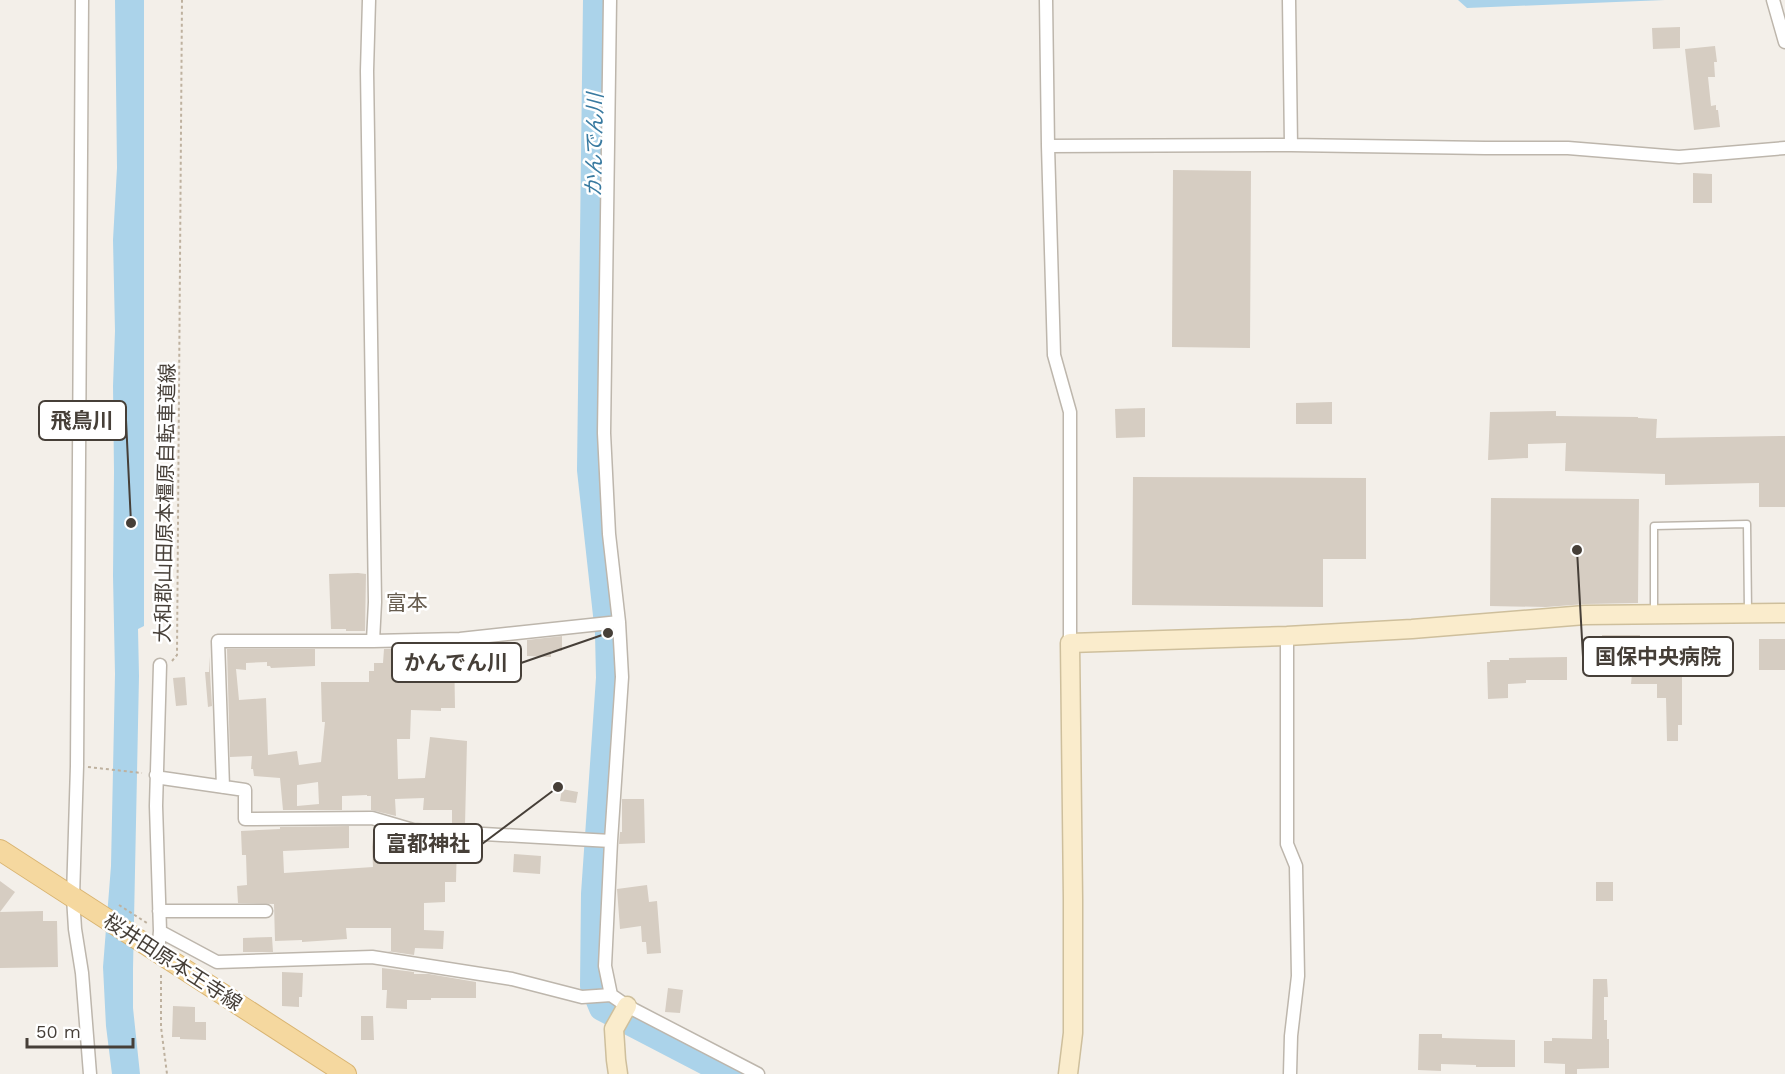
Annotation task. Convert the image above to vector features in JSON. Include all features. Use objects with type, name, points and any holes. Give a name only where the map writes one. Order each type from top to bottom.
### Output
[{"type":"main road","name":"桜井田原本王寺線","points":[[0,850],[73,897],[160,948],[346,1074]]},
{"type":"street","points":[[82,0],[77,766],[73,897],[90,1074]]},
{"type":"street","points":[[369,0],[367,71],[375,602],[373,641]]},
{"type":"street","points":[[610,0],[604,433],[609,534],[619,622],[622,677],[605,966],[611,995]]},
{"type":"street","points":[[1046,0],[1054,355],[1070,412],[1073,1022],[1068,1074]]},
{"type":"street","points":[[1289,0],[1291,145]]},
{"type":"street","points":[[1773,0],[1785,42]]},
{"type":"street","points":[[1048,146],[1291,145],[1568,148],[1679,157],[1785,148]]},
{"type":"street","points":[[1070,643],[1287,636],[1574,616],[1785,614]]},
{"type":"street","points":[[223,787],[218,641],[460,639],[619,622]]},
{"type":"street","points":[[1287,636],[1287,844],[1296,866],[1298,976],[1291,1036],[1290,1074]]},
{"type":"street","points":[[165,663],[156,775],[160,948],[217,962],[372,957],[512,979],[582,997],[611,995],[627,1006],[758,1074]]},
{"type":"street","points":[[156,775],[162,778],[245,790],[245,819],[372,818],[413,830],[611,841]]},
{"type":"street","points":[[159,911],[266,911]]},
{"type":"street","points":[[618,1074],[614,1029],[627,1006]]},
{"type":"lane","points":[[1654,614],[1654,526],[1747,524],[1748,613]]},
{"type":"path","name":"大和郡山田原本橿原自転車道線","points":[[165,663],[177,655],[182,0]]},
{"type":"path","points":[[90,767],[156,775]]},
{"type":"path","points":[[160,948],[160,1027],[167,1074]]},
{"type":"water","points":[[115,0],[144,0],[144,626],[138,629],[133,969],[133,1008],[140,1074],[112,1074],[106,1026],[103,967],[111,866],[115,674],[113,240],[117,168]]},
{"type":"water","points":[[1458,0],[1665,0],[1467,8]]},
{"type":"building","points":[[1680,27],[1680,48],[1653,49],[1652,28]]},
{"type":"building","points":[[1715,46],[1717,62],[1714,62],[1715,77],[1708,77],[1711,106],[1716,105],[1720,127],[1694,130],[1685,49]]},
{"type":"building","points":[[1173,170],[1251,171],[1250,348],[1172,347]]},
{"type":"building","points":[[1693,173],[1712,174],[1712,203],[1693,203]]},
{"type":"building","points":[[1332,402],[1332,424],[1296,424],[1296,403]]},
{"type":"building","points":[[1145,408],[1145,437],[1116,438],[1115,409]]},
{"type":"building","points":[[1556,411],[1556,416],[1657,419],[1656,438],[1785,436],[1785,507],[1759,507],[1759,483],[1665,485],[1665,474],[1565,471],[1566,443],[1528,444],[1528,458],[1488,460],[1490,412]]},
{"type":"building","points":[[1133,477],[1366,478],[1366,559],[1323,559],[1323,607],[1132,605]]},
{"type":"building","points":[[1491,498],[1639,499],[1638,603],[1546,607],[1490,606]]},
{"type":"building","points":[[329,574],[366,574],[365,631],[331,629]]},
{"type":"building","points":[[1602,635],[1640,635],[1640,647],[1682,648],[1682,725],[1678,725],[1678,741],[1667,741],[1666,698],[1657,698],[1657,684],[1631,684],[1632,673],[1602,673]]},
{"type":"building","points":[[562,636],[562,651],[551,651],[551,657],[527,656],[527,640]]},
{"type":"building","points":[[1759,639],[1785,639],[1785,670],[1759,670]]},
{"type":"building","points":[[454,647],[455,708],[441,708],[441,711],[411,710],[410,739],[397,739],[398,779],[425,778],[430,737],[467,741],[465,825],[452,824],[452,810],[423,810],[424,798],[395,799],[396,816],[371,810],[371,796],[367,795],[342,796],[342,810],[283,810],[280,778],[254,776],[253,769],[251,769],[252,756],[230,757],[227,649],[315,649],[315,666],[271,668],[267,666],[267,662],[246,663],[246,670],[236,669],[239,700],[266,698],[268,755],[297,751],[299,765],[321,762],[325,722],[322,722],[321,682],[369,682],[369,671],[374,671],[374,663],[383,663],[384,649]],"holes":[[[318,782],[319,804],[297,806],[297,785]]]},
{"type":"building","points":[[209,656],[212,706],[208,707],[205,672],[209,672]]},
{"type":"building","points":[[1567,657],[1567,680],[1526,680],[1526,683],[1508,684],[1508,698],[1488,699],[1487,662],[1490,660]]},
{"type":"building","points":[[185,677],[187,705],[176,706],[173,678]]},
{"type":"building","points":[[562,789],[578,792],[576,803],[560,801]]},
{"type":"building","points":[[622,799],[644,799],[645,843],[619,844],[620,832],[622,832]]},
{"type":"building","points":[[349,826],[349,848],[283,851],[284,873],[373,867],[374,827],[412,838],[457,841],[456,882],[445,882],[445,902],[424,903],[424,930],[444,931],[443,949],[415,948],[414,955],[387,951],[391,951],[391,928],[346,928],[347,939],[275,941],[274,904],[238,903],[237,886],[247,885],[246,855],[242,855],[241,831],[280,829],[280,827]]},
{"type":"building","points":[[514,854],[541,856],[540,874],[513,872]]},
{"type":"building","points":[[0,881],[15,892],[0,912]]},
{"type":"building","points":[[1596,882],[1613,882],[1613,901],[1596,901]]},
{"type":"building","points":[[647,885],[649,902],[657,901],[661,953],[647,954],[646,942],[642,942],[641,926],[620,929],[617,889]]},
{"type":"building","points":[[43,911],[43,921],[57,921],[58,967],[0,968],[0,912]]},
{"type":"building","points":[[272,937],[273,952],[243,952],[243,938]]},
{"type":"building","points":[[382,968],[476,982],[476,998],[407,1000],[407,1009],[386,1008],[387,990],[382,990]]},
{"type":"building","points":[[282,972],[303,973],[302,997],[299,997],[299,1007],[282,1006]]},
{"type":"building","points":[[1593,979],[1607,979],[1608,997],[1604,997],[1604,1020],[1607,1020],[1607,1039],[1609,1039],[1609,1068],[1577,1069],[1577,1074],[1565,1074],[1565,1064],[1544,1063],[1544,1041],[1552,1041],[1552,1038],[1592,1039]]},
{"type":"building","points":[[668,988],[683,990],[680,1013],[665,1012]]},
{"type":"building","points":[[173,1006],[195,1007],[195,1022],[206,1022],[206,1040],[172,1037]]},
{"type":"building","points":[[361,1016],[373,1016],[374,1040],[361,1040]]},
{"type":"building","points":[[1419,1034],[1442,1034],[1442,1038],[1515,1040],[1515,1067],[1441,1064],[1441,1071],[1418,1070]]},
{"type":"waterway","name":"かんでん川","points":[[596,0],[590,470],[608,633],[609,678],[594,894],[593,986],[602,1008],[729,1074]]},
{"type":"place","name":"飛鳥川","points":[[131,523]]},
{"type":"place","name":"国保中央病院","points":[[1577,550]]},
{"type":"place","name":"かんでん川","points":[[608,633]]},
{"type":"place","name":"富都神社","points":[[558,787]]},
{"type":"district","name":"富本","points":[[407,602]]}]
